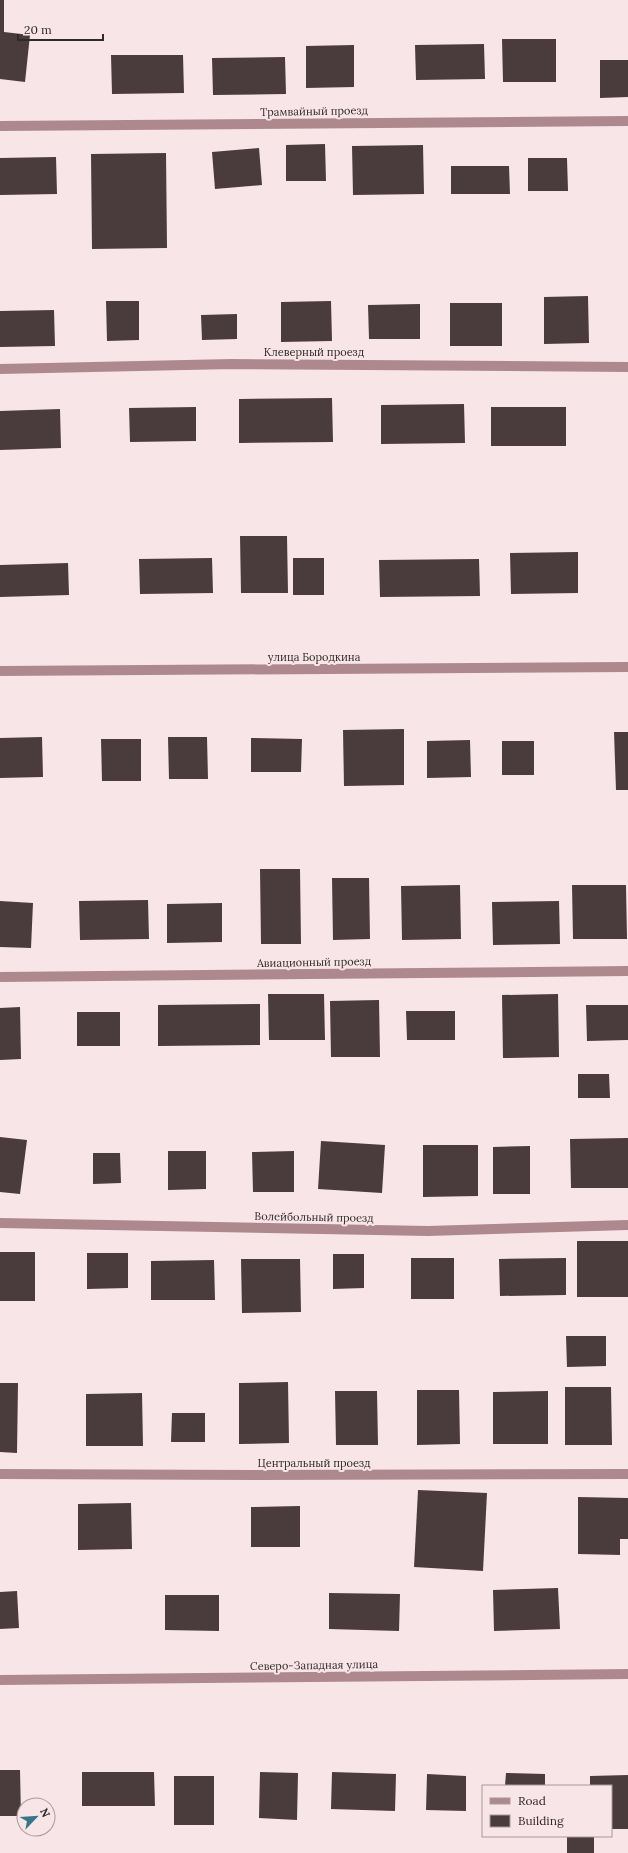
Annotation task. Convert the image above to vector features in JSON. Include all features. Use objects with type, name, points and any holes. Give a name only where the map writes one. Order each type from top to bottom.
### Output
[{"type":"street","name":"Трамвайный проезд","points":[[0,126],[628,121]]},
{"type":"street","name":"Клеверный проезд","points":[[0,369],[232,364],[628,367]]},
{"type":"street","name":"улица Бородкина","points":[[0,671],[628,667]]},
{"type":"street","name":"Авиационный проезд","points":[[0,976],[628,971]]},
{"type":"street","name":"Волейбольный проезд","points":[[0,1223],[428,1231],[628,1225]]},
{"type":"street","name":"Центральный проезд","points":[[0,1474],[628,1474]]},
{"type":"street","name":"Северо-Западная улица","points":[[0,1680],[628,1674]]},
{"type":"building","points":[[0,0],[4,0],[4,32],[30,35],[25,82],[0,79]]},
{"type":"building","points":[[502,39],[556,39],[556,82],[503,82]]},
{"type":"building","points":[[484,44],[485,79],[416,80],[415,45]]},
{"type":"building","points":[[354,45],[354,87],[306,88],[306,46]]},
{"type":"building","points":[[111,55],[183,55],[184,93],[112,94]]},
{"type":"building","points":[[285,57],[286,94],[213,95],[212,58]]},
{"type":"building","points":[[600,60],[628,60],[628,97],[600,98]]},
{"type":"building","points":[[325,144],[326,181],[286,181],[286,145]]},
{"type":"building","points":[[423,145],[424,194],[353,195],[352,146]]},
{"type":"building","points":[[259,148],[262,185],[215,189],[212,152]]},
{"type":"building","points":[[166,153],[167,248],[92,249],[91,154]]},
{"type":"building","points":[[56,157],[57,194],[0,195],[0,158]]},
{"type":"building","points":[[528,158],[567,158],[568,191],[528,191]]},
{"type":"building","points":[[451,166],[509,166],[510,194],[451,194]]},
{"type":"building","points":[[588,296],[589,343],[544,344],[544,297]]},
{"type":"building","points":[[106,301],[139,301],[139,340],[107,341]]},
{"type":"building","points":[[331,301],[332,341],[281,342],[281,302]]},
{"type":"building","points":[[450,303],[502,303],[502,346],[450,346]]},
{"type":"building","points":[[420,304],[420,339],[369,339],[368,305]]},
{"type":"building","points":[[54,310],[55,346],[0,347],[0,311]]},
{"type":"building","points":[[237,314],[237,339],[202,340],[201,315]]},
{"type":"building","points":[[332,398],[333,442],[239,443],[239,399]]},
{"type":"building","points":[[464,404],[465,443],[381,444],[381,405]]},
{"type":"building","points":[[196,407],[196,441],[130,442],[129,408]]},
{"type":"building","points":[[491,407],[566,407],[566,446],[491,446]]},
{"type":"building","points":[[60,409],[61,448],[0,450],[0,411]]},
{"type":"building","points":[[240,536],[287,536],[288,593],[241,593]]},
{"type":"building","points":[[578,552],[578,593],[511,594],[510,553]]},
{"type":"building","points":[[212,558],[213,593],[140,594],[139,559]]},
{"type":"building","points":[[293,558],[324,558],[324,595],[293,595]]},
{"type":"building","points":[[479,559],[480,596],[380,597],[379,560]]},
{"type":"building","points":[[68,563],[69,595],[0,597],[0,565]]},
{"type":"building","points":[[404,729],[404,785],[344,786],[343,730]]},
{"type":"building","points":[[614,732],[628,732],[628,790],[616,790]]},
{"type":"building","points":[[42,737],[43,777],[0,778],[0,738]]},
{"type":"building","points":[[168,737],[207,737],[208,779],[169,779]]},
{"type":"building","points":[[251,738],[302,739],[301,772],[251,772]]},
{"type":"building","points":[[101,739],[141,739],[141,781],[102,781]]},
{"type":"building","points":[[470,740],[471,777],[427,778],[427,741]]},
{"type":"building","points":[[502,741],[534,741],[534,775],[502,775]]},
{"type":"building","points":[[260,869],[300,869],[301,944],[261,944]]},
{"type":"building","points":[[332,878],[369,878],[370,939],[333,940]]},
{"type":"building","points":[[460,885],[461,939],[402,940],[401,886]]},
{"type":"building","points":[[572,885],[626,885],[627,939],[573,939]]},
{"type":"building","points":[[148,900],[149,939],[80,940],[79,901]]},
{"type":"building","points":[[0,901],[33,903],[31,948],[0,947]]},
{"type":"building","points":[[559,901],[560,944],[493,945],[492,902]]},
{"type":"building","points":[[222,903],[222,942],[167,943],[167,904]]},
{"type":"building","points":[[268,994],[324,994],[325,1040],[269,1040]]},
{"type":"building","points":[[558,994],[559,1057],[503,1058],[502,995]]},
{"type":"building","points":[[379,1000],[380,1057],[331,1057],[330,1001]]},
{"type":"building","points":[[260,1004],[260,1045],[158,1046],[158,1005]]},
{"type":"building","points":[[586,1005],[628,1005],[628,1040],[587,1041]]},
{"type":"building","points":[[20,1007],[21,1059],[0,1060],[0,1008]]},
{"type":"building","points":[[406,1011],[455,1011],[455,1040],[407,1040]]},
{"type":"building","points":[[77,1012],[120,1012],[120,1046],[77,1046]]},
{"type":"building","points":[[578,1074],[609,1074],[610,1098],[578,1098]]},
{"type":"building","points":[[0,1137],[27,1140],[20,1194],[0,1192]]},
{"type":"building","points":[[628,1138],[628,1188],[571,1188],[570,1139]]},
{"type":"building","points":[[321,1141],[385,1145],[382,1193],[318,1189]]},
{"type":"building","points":[[423,1145],[478,1145],[478,1196],[423,1197]]},
{"type":"building","points":[[530,1146],[530,1194],[493,1194],[493,1147]]},
{"type":"building","points":[[168,1151],[206,1151],[206,1189],[168,1190]]},
{"type":"building","points":[[294,1151],[294,1192],[253,1192],[252,1152]]},
{"type":"building","points":[[93,1153],[120,1153],[121,1183],[93,1184]]},
{"type":"building","points":[[577,1241],[628,1241],[628,1297],[577,1297]]},
{"type":"building","points":[[0,1252],[35,1252],[35,1301],[0,1301]]},
{"type":"building","points":[[87,1253],[128,1253],[128,1288],[87,1289]]},
{"type":"building","points":[[333,1254],[364,1254],[364,1288],[333,1289]]},
{"type":"building","points":[[411,1258],[454,1258],[454,1299],[411,1299]]},
{"type":"building","points":[[566,1258],[566,1295],[500,1296],[499,1259]]},
{"type":"building","points":[[241,1259],[300,1259],[301,1312],[242,1313]]},
{"type":"building","points":[[214,1260],[215,1300],[151,1300],[151,1261]]},
{"type":"building","points":[[566,1336],[606,1336],[606,1366],[567,1367]]},
{"type":"building","points":[[288,1382],[289,1443],[239,1444],[239,1383]]},
{"type":"building","points":[[0,1383],[18,1383],[17,1453],[0,1452]]},
{"type":"building","points":[[565,1387],[611,1387],[612,1445],[565,1445]]},
{"type":"building","points":[[417,1390],[459,1390],[460,1444],[417,1445]]},
{"type":"building","points":[[335,1391],[377,1391],[378,1445],[336,1445]]},
{"type":"building","points":[[548,1391],[548,1444],[493,1444],[493,1392]]},
{"type":"building","points":[[142,1393],[143,1446],[86,1446],[86,1394]]},
{"type":"building","points":[[172,1413],[205,1413],[205,1442],[171,1442]]},
{"type":"building","points":[[418,1490],[487,1493],[483,1571],[414,1567]]},
{"type":"building","points":[[578,1497],[628,1498],[628,1539],[620,1539],[620,1555],[578,1554]]},
{"type":"building","points":[[131,1503],[132,1549],[78,1550],[78,1504]]},
{"type":"building","points":[[300,1506],[300,1547],[251,1547],[251,1507]]},
{"type":"building","points":[[558,1588],[560,1629],[494,1631],[493,1590]]},
{"type":"building","points":[[17,1591],[19,1628],[0,1629],[0,1592]]},
{"type":"building","points":[[329,1593],[400,1594],[399,1631],[329,1629]]},
{"type":"building","points":[[165,1595],[219,1595],[219,1631],[165,1630]]},
{"type":"building","points":[[0,1770],[20,1770],[21,1797],[16,1797],[16,1816],[0,1816]]},
{"type":"building","points":[[82,1772],[154,1772],[155,1806],[82,1806]]},
{"type":"building","points":[[260,1772],[298,1773],[297,1820],[259,1818]]},
{"type":"building","points":[[332,1772],[396,1774],[395,1811],[331,1809]]},
{"type":"building","points":[[506,1773],[545,1774],[545,1785],[505,1785]]},
{"type":"building","points":[[427,1774],[466,1776],[466,1811],[426,1810]]},
{"type":"building","points":[[628,1775],[628,1829],[612,1829],[612,1785],[590,1785],[590,1776]]},
{"type":"building","points":[[174,1776],[214,1776],[214,1825],[174,1825]]},
{"type":"building","points":[[567,1837],[594,1837],[594,1853],[567,1853]]}]
